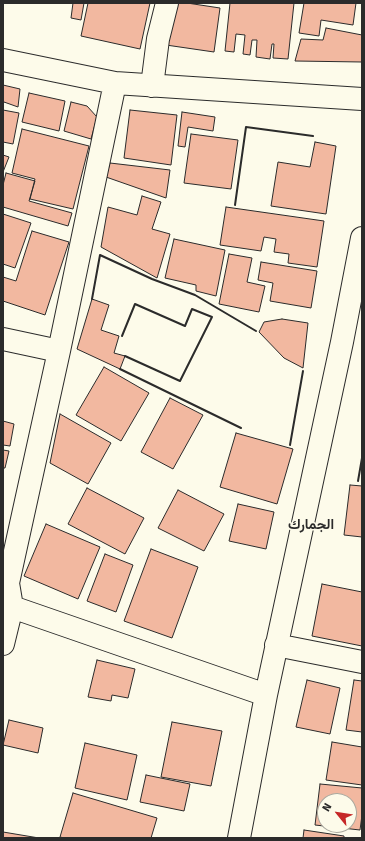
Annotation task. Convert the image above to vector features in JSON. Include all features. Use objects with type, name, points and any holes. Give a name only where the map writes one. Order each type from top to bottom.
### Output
[{"type":"street","points":[[152,86],[158,38],[167,3]]},
{"type":"street","points":[[3,60],[115,83],[362,99]]},
{"type":"street","points":[[3,644],[12,607],[5,582],[59,351],[115,83]]},
{"type":"street","points":[[239,838],[276,645],[342,342],[362,238]]},
{"type":"street","points":[[3,339],[59,351]]},
{"type":"street","points":[[12,607],[266,695]]},
{"type":"street","points":[[276,645],[362,662]]},
{"type":"building","points":[[73,3],[84,3],[81,20],[71,18]]},
{"type":"building","points":[[88,3],[150,3],[140,49],[81,36]]},
{"type":"building","points":[[172,3],[187,3],[220,8],[214,52],[166,45]]},
{"type":"building","points":[[230,3],[294,3],[288,59],[273,58],[274,44],[272,44],[270,59],[256,57],[257,40],[252,40],[250,55],[243,54],[245,35],[236,34],[234,52],[225,51]]},
{"type":"building","points":[[304,3],[356,3],[353,25],[321,20],[319,36],[299,33]]},
{"type":"building","points":[[326,28],[362,35],[362,62],[295,61],[301,39],[323,40]]},
{"type":"building","points":[[3,85],[20,89],[18,107],[4,102],[3,104]]},
{"type":"building","points":[[29,93],[65,101],[59,131],[22,122]]},
{"type":"building","points":[[71,102],[87,106],[97,117],[91,139],[64,131]]},
{"type":"building","points":[[3,110],[19,113],[13,144],[3,142]]},
{"type":"building","points":[[130,110],[177,115],[171,165],[124,158]]},
{"type":"building","points":[[182,112],[215,117],[213,131],[188,127],[185,147],[178,146]]},
{"type":"building","points":[[22,129],[89,146],[73,209],[30,199],[35,179],[12,173]]},
{"type":"building","points":[[191,134],[238,140],[231,189],[184,183]]},
{"type":"building","points":[[315,142],[336,146],[326,214],[271,206],[278,162],[310,167]]},
{"type":"building","points":[[3,155],[9,157],[3,172]]},
{"type":"building","points":[[110,163],[170,170],[166,198],[106,177]]},
{"type":"building","points":[[6,173],[35,181],[29,201],[72,213],[68,226],[3,207],[3,185]]},
{"type":"building","points":[[142,196],[161,202],[152,229],[170,234],[157,278],[101,247],[108,207],[137,215]]},
{"type":"building","points":[[226,207],[324,221],[317,267],[288,263],[289,254],[274,252],[276,239],[264,237],[261,251],[220,245]]},
{"type":"building","points":[[3,214],[31,223],[15,268],[3,264]]},
{"type":"building","points":[[32,231],[69,242],[45,315],[3,301],[3,277],[16,281]]},
{"type":"building","points":[[174,239],[225,250],[216,296],[196,291],[196,285],[165,278]]},
{"type":"building","points":[[229,254],[252,258],[247,282],[265,286],[259,312],[219,304]]},
{"type":"building","points":[[261,262],[317,271],[311,308],[270,301],[273,283],[258,280]]},
{"type":"building","points":[[92,299],[109,305],[101,330],[119,336],[114,353],[125,356],[120,369],[77,349]]},
{"type":"building","points":[[282,319],[308,323],[303,368],[284,358],[259,332],[264,322]]},
{"type":"building","points":[[104,367],[149,393],[121,441],[76,415]]},
{"type":"building","points":[[170,398],[203,415],[173,469],[141,452]]},
{"type":"building","points":[[60,414],[111,443],[88,484],[50,463]]},
{"type":"building","points":[[3,421],[14,424],[10,446],[3,445]]},
{"type":"building","points":[[236,433],[293,449],[277,504],[220,487]]},
{"type":"building","points":[[3,450],[9,451],[5,468],[3,468]]},
{"type":"building","points":[[350,485],[362,486],[362,537],[344,535]]},
{"type":"building","points":[[87,488],[144,518],[125,554],[68,524]]},
{"type":"building","points":[[178,490],[224,514],[204,551],[158,528]]},
{"type":"building","points":[[238,504],[274,512],[266,549],[229,541]]},
{"type":"building","points":[[46,524],[100,547],[78,599],[24,576]]},
{"type":"building","points":[[151,549],[198,567],[172,638],[124,621]]},
{"type":"building","points":[[105,554],[133,565],[116,612],[87,601]]},
{"type":"building","points":[[322,584],[362,592],[362,646],[312,636]]},
{"type":"building","points":[[97,660],[135,669],[128,698],[112,695],[111,701],[88,697]]},
{"type":"building","points":[[307,680],[340,688],[330,734],[296,727]]},
{"type":"building","points":[[354,680],[362,681],[362,732],[346,730]]},
{"type":"building","points":[[9,720],[43,728],[38,753],[3,745]]},
{"type":"building","points":[[172,722],[222,731],[211,786],[161,777]]},
{"type":"building","points":[[332,742],[362,747],[362,785],[326,780]]},
{"type":"building","points":[[85,743],[137,755],[127,800],[75,788]]},
{"type":"building","points":[[146,775],[190,784],[184,811],[140,802]]},
{"type":"building","points":[[320,784],[362,788],[362,815],[360,830],[357,830],[357,793],[319,793]]},
{"type":"building","points":[[73,793],[157,818],[151,838],[60,837]]},
{"type":"building","points":[[317,809],[317,825],[315,825]]},
{"type":"building","points":[[304,830],[344,836],[344,838],[303,838]]},
{"type":"building","points":[[3,832],[39,838],[3,838]]},
{"type":"wall","points":[[235,205],[246,127],[313,136]]},
{"type":"wall","points":[[92,299],[100,255],[152,279],[195,295],[256,331]]},
{"type":"wall","points":[[122,336],[135,304],[185,326],[192,309],[212,317],[180,381],[125,356]]},
{"type":"wall","points":[[120,369],[241,428]]},
{"type":"wall","points":[[290,445],[303,371]]},
{"type":"wall","points":[[358,481],[362,458]]},
{"type":"district","name":"الجمارك","points":[[311,525]]}]
